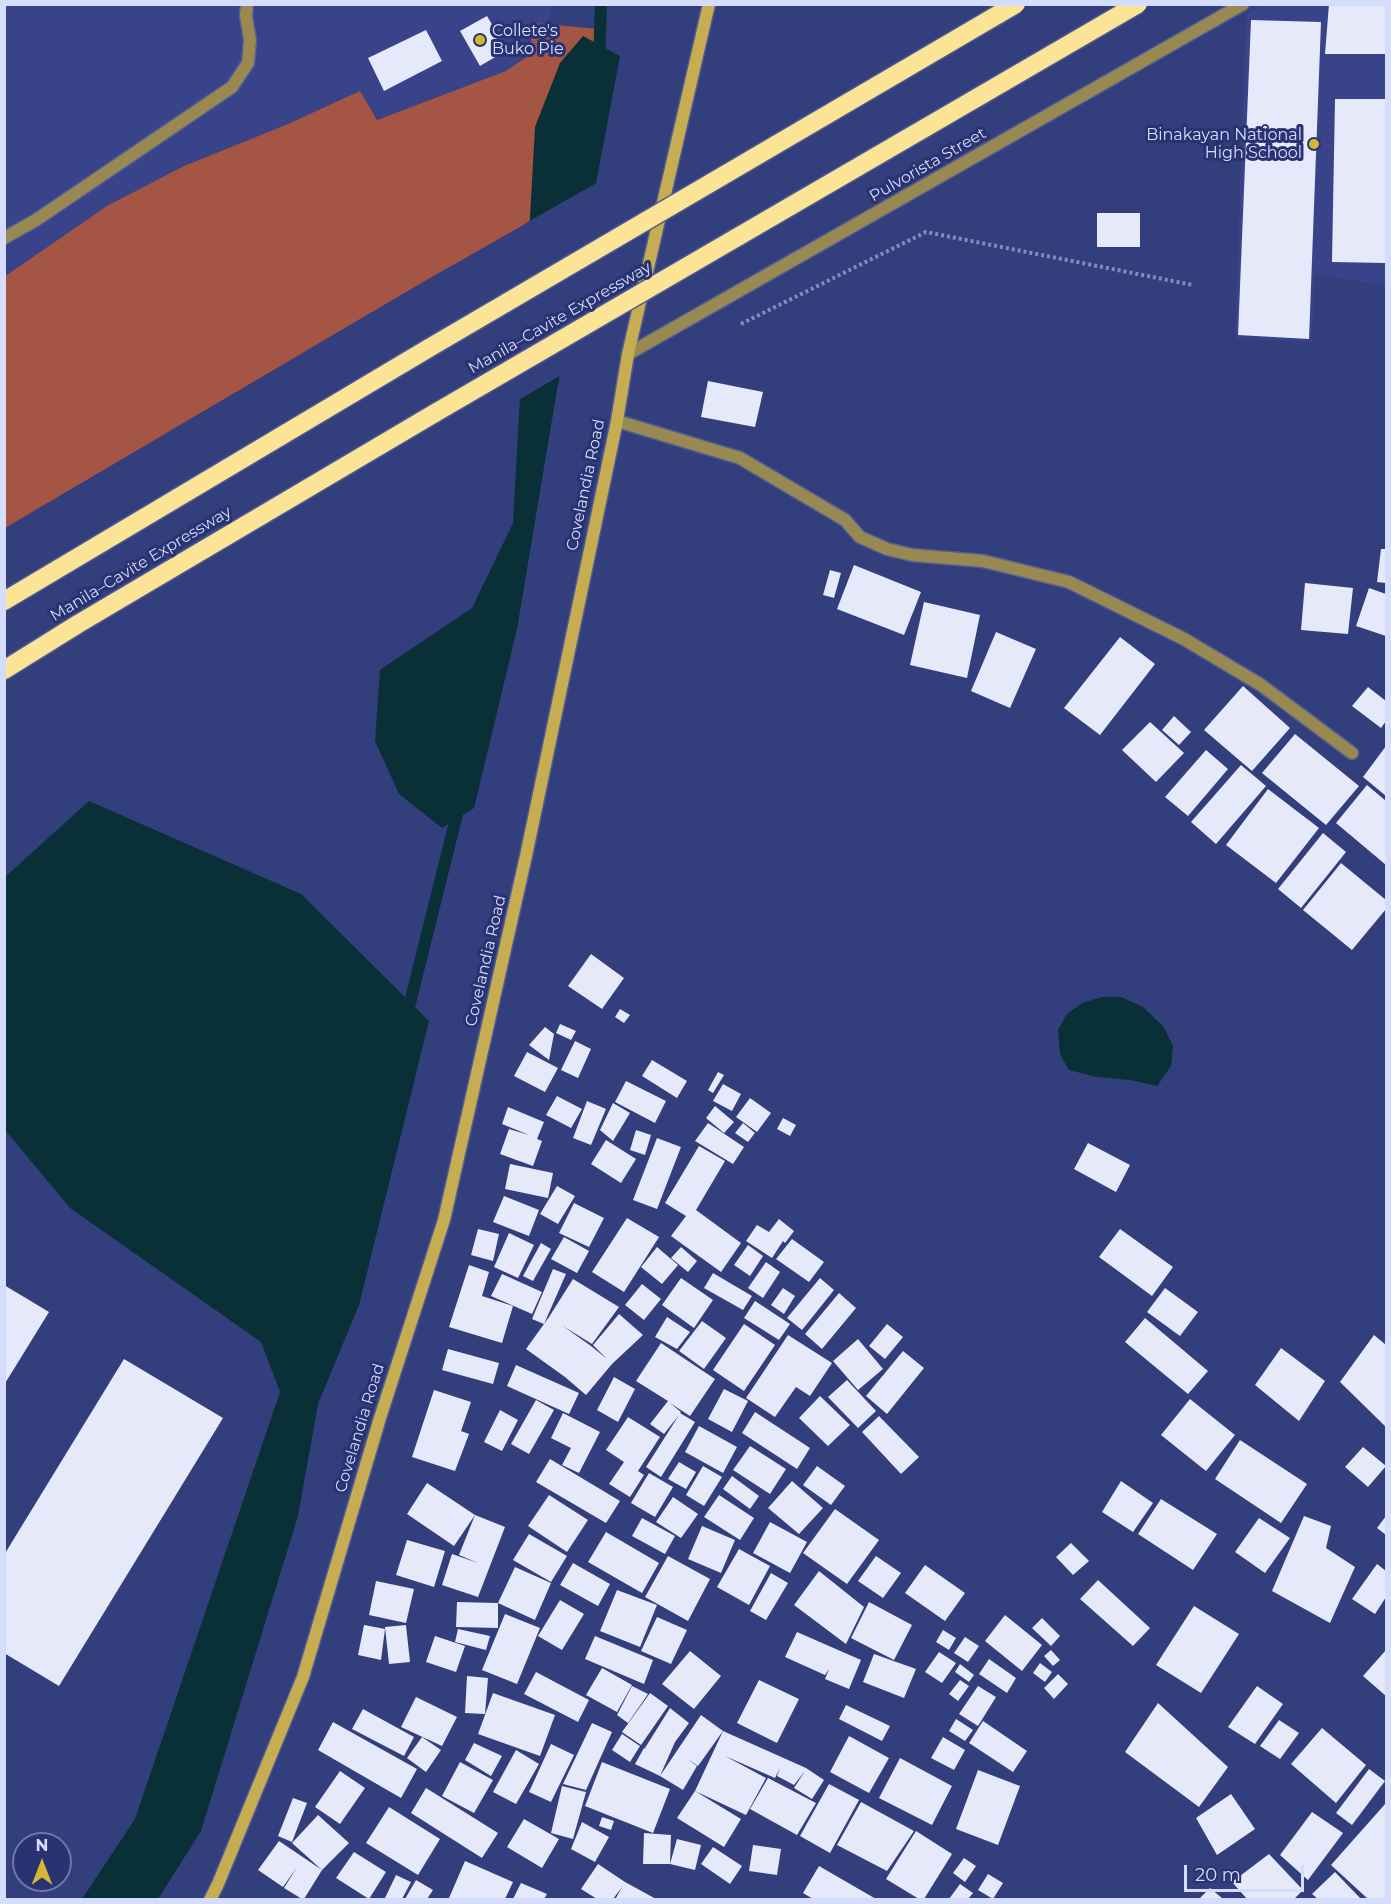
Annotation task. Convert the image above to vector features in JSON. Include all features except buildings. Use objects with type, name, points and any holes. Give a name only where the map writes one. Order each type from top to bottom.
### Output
[{"type":"highway","points":[[4,601],[429,348],[1016,4]]},
{"type":"highway","name":"Manila–Cavite Expressway","points":[[4,670],[435,413],[1138,4]]},
{"type":"main road","name":"Covelandia Road","points":[[210,1899],[303,1677],[380,1418],[444,1220],[526,856],[617,421],[628,354],[709,4]]},
{"type":"street","points":[[4,238],[36,220],[232,87],[248,63],[250,40],[246,16],[247,4]]},
{"type":"street","name":"Pulvorista Street","points":[[628,354],[1243,4]]},
{"type":"street","points":[[617,421],[740,459],[845,520],[860,537],[887,549],[912,555],[983,561],[1069,582],[1184,639],[1251,679],[1352,753]]},
{"type":"path","points":[[738,326],[926,232],[1193,285]]},
{"type":"shaded area","points":[[5,5],[553,5],[547,24],[535,23],[528,56],[506,71],[376,120],[360,91],[288,124],[184,166],[5,277]]},
{"type":"shaded area","name":"Binakayan National High School","points":[[1263,5],[1386,5],[1386,286],[1315,274],[1312,342],[1235,339],[1246,14]]},
{"type":"shaded area","points":[[535,23],[597,29],[555,207],[5,528],[4,277],[107,206],[184,166],[288,124],[360,91],[377,120],[506,71],[528,56]]},
{"type":"shaded area","points":[[583,36],[620,56],[557,390],[517,629],[474,808],[442,828],[399,794],[375,741],[380,670],[472,608],[513,523],[535,127],[560,63]]},
{"type":"shaded area","points":[[89,801],[301,894],[429,1021],[359,1305],[318,1404],[298,1516],[201,1831],[158,1899],[82,1899],[135,1819],[280,1392],[261,1342],[70,1208],[5,1130],[5,877]]},
{"type":"shaded area","points":[[1102,997],[1121,997],[1143,1007],[1163,1026],[1173,1046],[1171,1066],[1157,1086],[1130,1080],[1097,1077],[1069,1070],[1060,1054],[1058,1030],[1067,1014],[1082,1003]]},
{"type":"pier","points":[[600,181],[563,374],[517,401],[526,223]]},
{"type":"waterway","points":[[599,61],[601,4]]},
{"type":"waterway","points":[[406,1019],[459,806]]},
{"type":"place","name":"Collete's Buko Pie","points":[[480,40]]},
{"type":"place","name":"Binakayan National High School","points":[[1314,144]]}]
